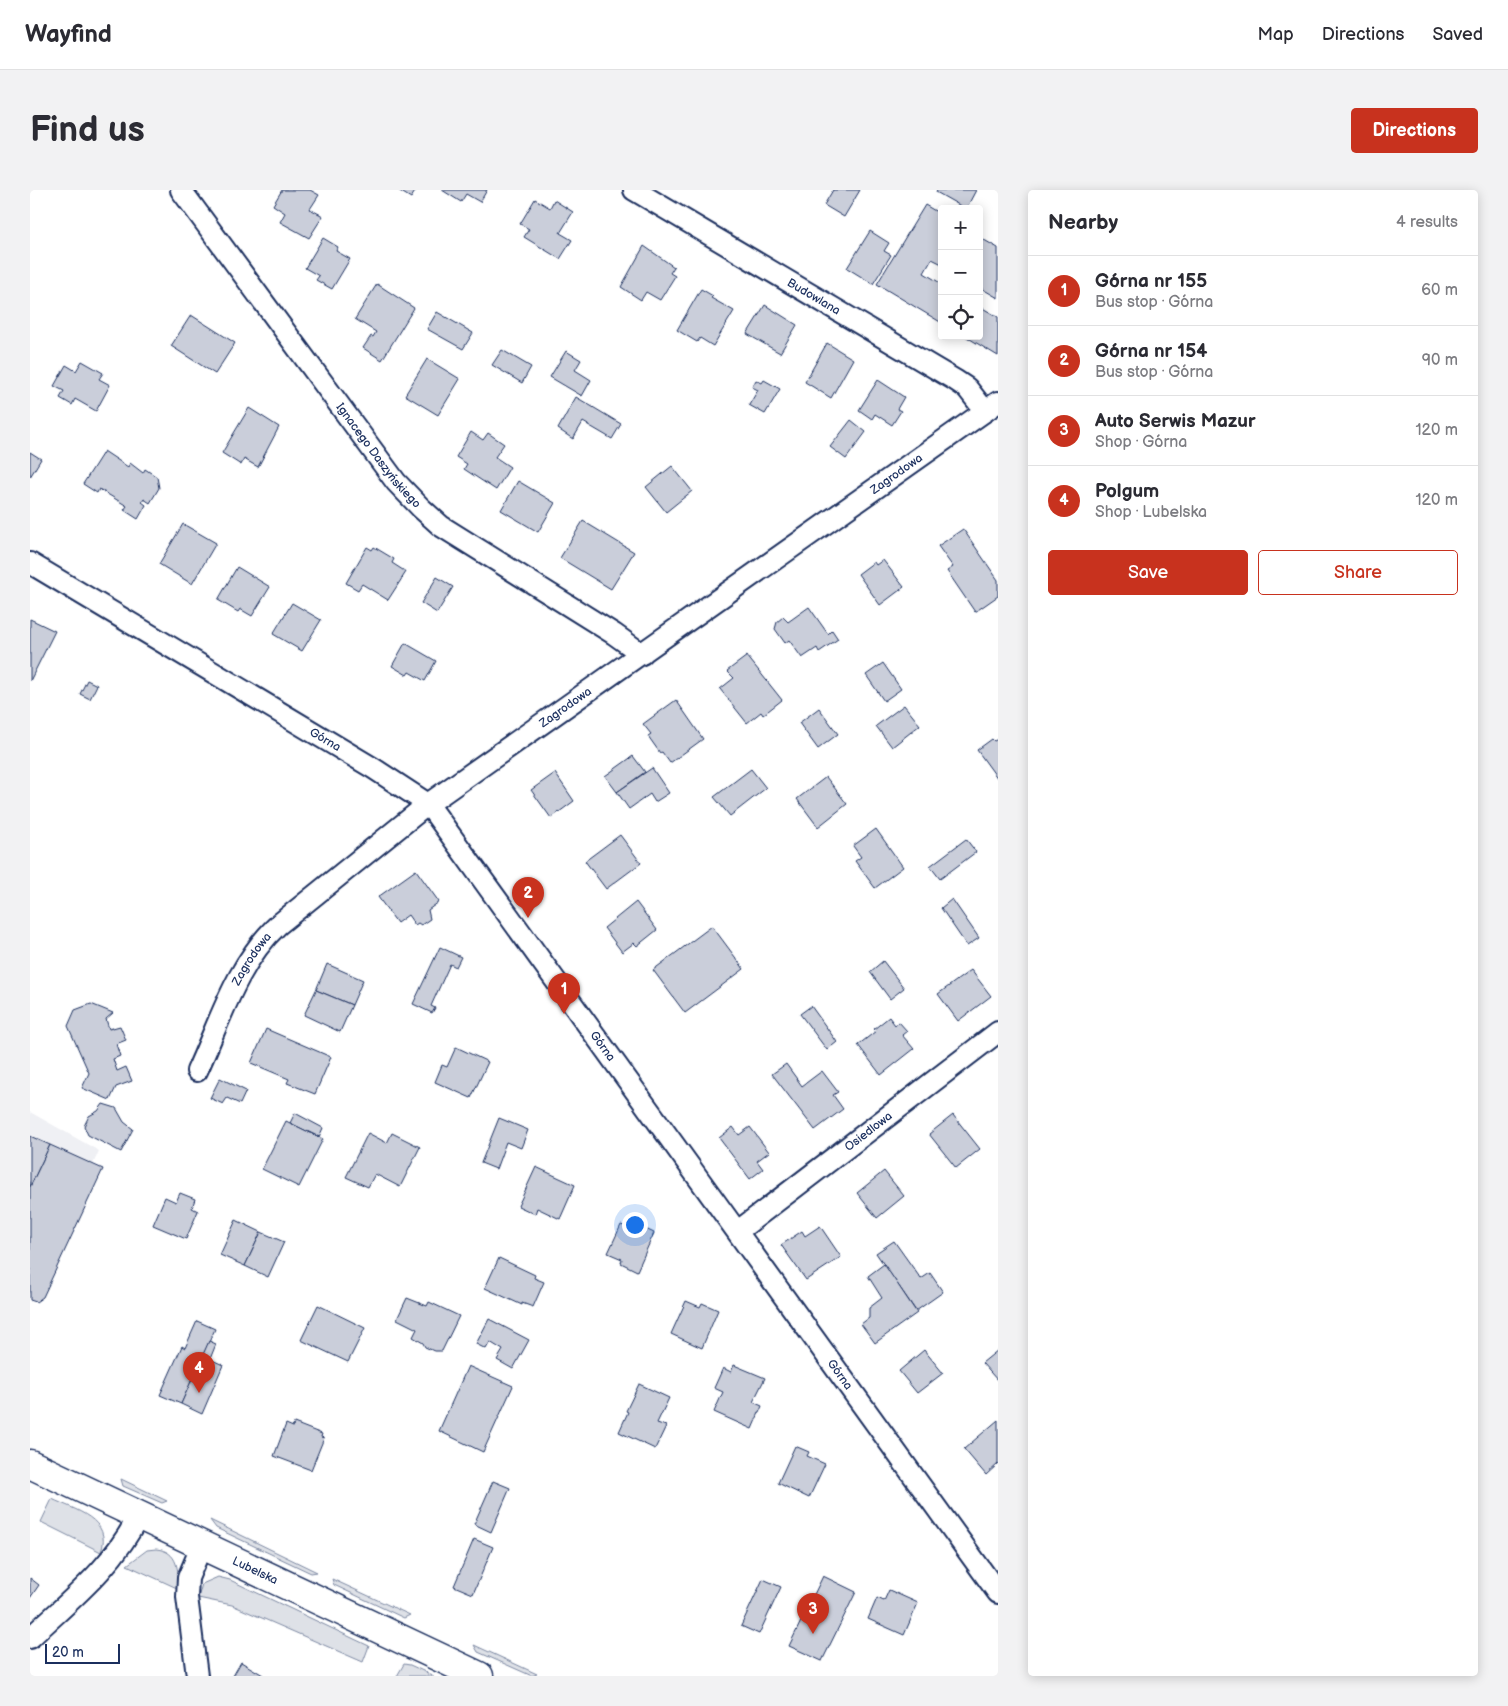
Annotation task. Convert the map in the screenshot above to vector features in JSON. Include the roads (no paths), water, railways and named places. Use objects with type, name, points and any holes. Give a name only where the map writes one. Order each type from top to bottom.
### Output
[{"type":"main road","name":"Lubelska","points":[[30,1464],[479,1676]]},
{"type":"street","name":"Ignacego Daszyńskiego","points":[[181,190],[396,482],[421,508],[442,526],[614,634],[642,654]]},
{"type":"street","name":"Budowlana","points":[[634,190],[955,380],[992,407]]},
{"type":"street","name":"Zagrodowa","points":[[197,1071],[249,959],[261,941],[428,804],[992,407]]},
{"type":"street","name":"Górna","points":[[30,563],[381,772],[428,804],[998,1593]]},
{"type":"street","name":"Osiedlowa","points":[[738,1232],[998,1032]]},
{"type":"street","points":[[30,1638],[108,1564],[120,1549],[139,1515]]},
{"type":"street","points":[[197,1676],[187,1597],[188,1578],[202,1545]]},
{"type":"place","name":"Górna nr 154","points":[[528,918]]},
{"type":"place","name":"Górna nr 155","points":[[564,1014]]},
{"type":"place","name":"Polgum","points":[[199,1393]]},
{"type":"place","name":"Auto Serwis Mazur","points":[[813,1634]]}]
